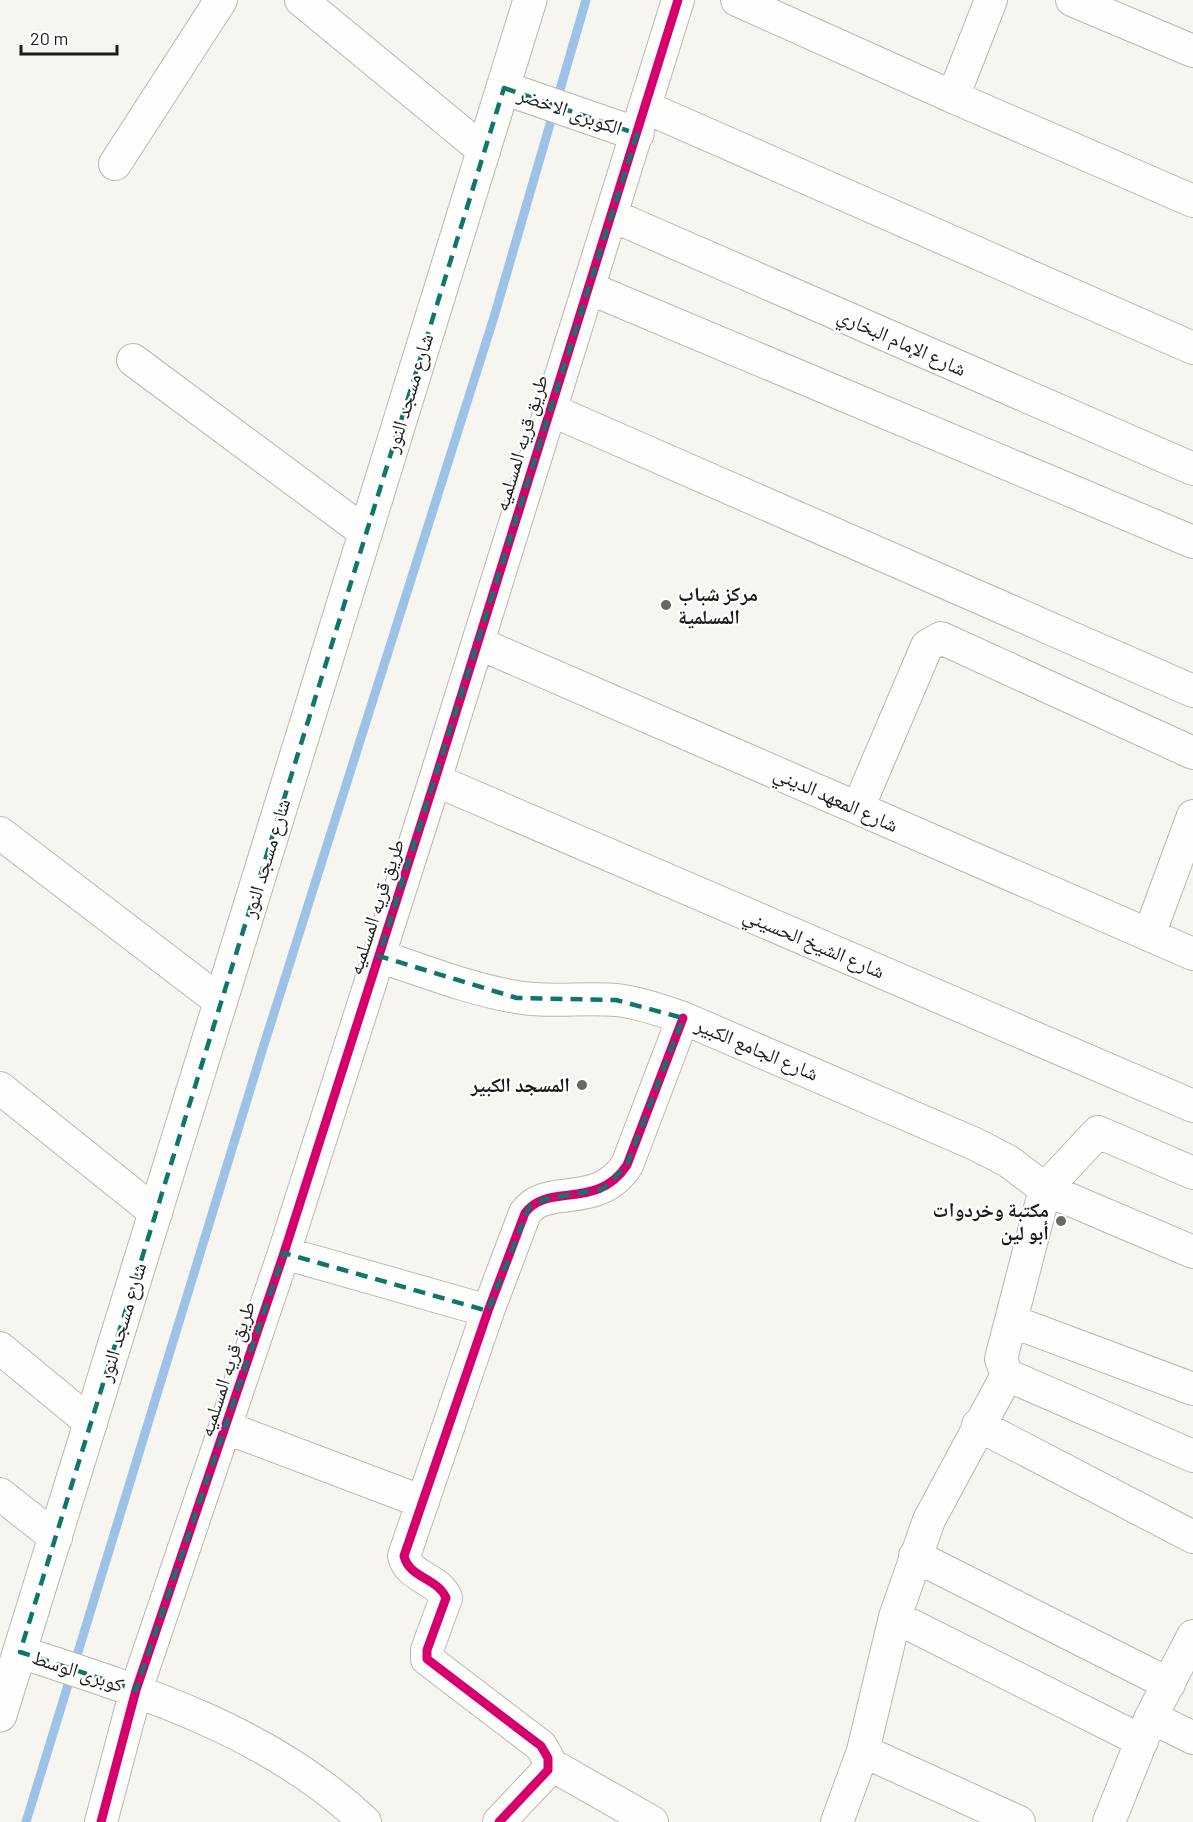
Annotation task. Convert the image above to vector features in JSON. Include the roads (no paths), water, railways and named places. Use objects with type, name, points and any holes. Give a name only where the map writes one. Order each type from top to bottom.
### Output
[{"type":"main road","name":"شارع مسجد النور","points":[[2,1702],[56,1538],[531,0]]},
{"type":"main road","name":"الكوبرى الاخضر","points":[[504,88],[641,120]]},
{"type":"street","points":[[114,164],[221,0]]},
{"type":"street","points":[[302,0],[484,151]]},
{"type":"street","name":"طريق قريه المسلميه","points":[[101,1822],[136,1690],[227,1428],[284,1253],[435,780],[678,0]]},
{"type":"street","points":[[737,0],[1193,201]]},
{"type":"street","points":[[953,97],[991,0]]},
{"type":"street","points":[[1072,0],[1193,51]]},
{"type":"street","points":[[641,120],[1193,348]]},
{"type":"street","name":"شارع الإمام البخاري","points":[[611,215],[1193,469]]},
{"type":"street","points":[[589,288],[1193,542]]},
{"type":"street","points":[[133,360],[366,533]]},
{"type":"street","points":[[550,410],[1193,691]]},
{"type":"street","points":[[858,808],[927,646],[941,638],[1193,753]]},
{"type":"street","name":"شارع المعهد الديني","points":[[478,643],[1193,954]]},
{"type":"street","name":"شارع الشيخ الحسيني","points":[[435,780],[1193,1106]]},
{"type":"street","points":[[1149,935],[1193,816]]},
{"type":"street","points":[[0,833],[221,1002]]},
{"type":"street","name":"شارع الجامع الكبير","points":[[379,956],[485,991],[517,998],[549,1001],[616,1000],[650,1006],[683,1018],[975,1144],[1008,1161],[1045,1189],[1193,1252]]},
{"type":"street","points":[[499,1822],[548,1770],[548,1763],[541,1746],[428,1659],[427,1650],[446,1598],[443,1590],[409,1568],[404,1556],[520,1224],[529,1207],[545,1199],[603,1189],[620,1177],[627,1166],[683,1018]]},
{"type":"street","points":[[0,1088],[156,1213]]},
{"type":"street","points":[[837,1822],[863,1751],[895,1617],[915,1556],[930,1520],[1006,1375],[1001,1359],[1045,1189],[1098,1132],[1193,1173]]},
{"type":"street","points":[[284,1253],[488,1311]]},
{"type":"street","points":[[1011,1321],[1193,1389]]},
{"type":"street","points":[[0,1348],[91,1423]]},
{"type":"street","points":[[1006,1375],[1193,1456]]},
{"type":"street","points":[[978,1425],[1193,1537]]},
{"type":"street","points":[[227,1428],[423,1502]]},
{"type":"street","points":[[0,1494],[56,1538]]},
{"type":"street","points":[[915,1556],[1169,1684]]},
{"type":"street","points":[[895,1617],[1146,1729],[1193,1738]]},
{"type":"street","points":[[1109,1822],[1146,1729],[1193,1636]]},
{"type":"street","name":"كوبرى الوسط","points":[[20,1652],[136,1690],[212,1719],[282,1758],[348,1805],[366,1822]]},
{"type":"street","points":[[863,1751],[1019,1822]]},
{"type":"street","points":[[548,1763],[652,1822]]},
{"type":"waterway","points":[[26,1822],[262,1051],[494,317],[586,0]]},
{"type":"place","name":"مركز شباب المسلمية","points":[[666,605]]},
{"type":"place","name":"المسجد الكبير","points":[[582,1085]]},
{"type":"place","name":"مكتبة وخردوات أبو لين","points":[[1061,1221]]}]
